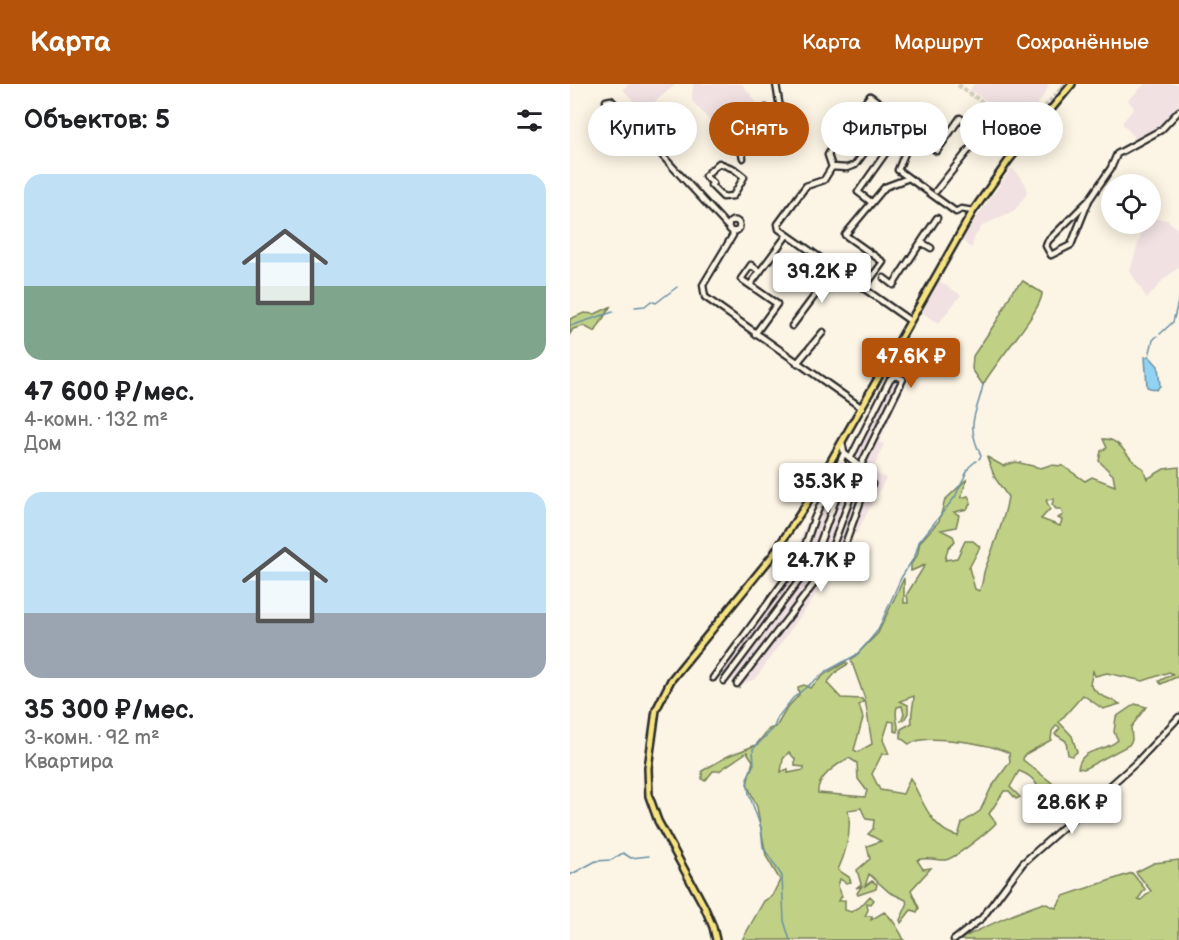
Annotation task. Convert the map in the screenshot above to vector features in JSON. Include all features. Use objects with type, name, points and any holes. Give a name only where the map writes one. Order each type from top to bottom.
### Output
[{"type":"main road","points":[[716,940],[704,906],[658,821],[649,796],[648,768],[656,710],[671,680],[773,555],[828,469],[909,320],[973,211],[1015,152],[1072,84]]},
{"type":"street","points":[[776,84],[779,102]]},
{"type":"street","points":[[865,102],[870,96],[878,102]]},
{"type":"street","points":[[606,101],[611,100],[644,134],[730,229],[733,235],[703,285],[703,291],[710,303],[862,408]]},
{"type":"street","points":[[1089,200],[1071,245],[1051,255],[1046,246],[1048,240],[1089,200],[1111,168],[1117,153],[1161,130],[1179,111]]},
{"type":"street","points":[[936,191],[986,128],[982,122],[974,119],[969,125],[960,118],[948,136]]},
{"type":"street","points":[[828,156],[832,167]]},
{"type":"street","points":[[832,167],[847,168],[855,165],[862,156]]},
{"type":"street","points":[[871,202],[858,192],[883,156]]},
{"type":"street","points":[[905,156],[898,170],[956,212],[961,209],[973,211]]},
{"type":"street","points":[[719,163],[744,177],[733,196],[723,197],[712,184],[705,176],[719,163]]},
{"type":"street","points":[[832,167],[824,180],[806,186],[778,224],[779,229],[909,320]]},
{"type":"street","points":[[864,288],[883,262],[845,235],[885,187],[909,178]]},
{"type":"street","points":[[884,278],[893,285],[937,218]]},
{"type":"street","points":[[750,285],[787,235]]},
{"type":"street","points":[[921,242],[931,248]]},
{"type":"street","points":[[755,334],[777,304],[741,279],[751,265],[760,272]]},
{"type":"street","points":[[792,326],[828,278],[838,270]]},
{"type":"street","points":[[797,363],[823,332]]},
{"type":"street","points":[[889,359],[915,373]]},
{"type":"street","points":[[882,372],[890,379]]},
{"type":"street","points":[[851,457],[890,379],[895,375],[910,382]]},
{"type":"street","points":[[844,453],[860,467],[903,380]]},
{"type":"street","points":[[874,411],[885,416]]},
{"type":"street","points":[[713,678],[801,558],[814,519],[844,453],[842,442]]},
{"type":"street","points":[[841,460],[846,471],[872,484],[861,500],[843,550]]},
{"type":"street","points":[[724,681],[813,562],[846,471]]},
{"type":"street","points":[[737,684],[825,567],[858,477]]},
{"type":"street","points":[[801,558],[825,567]]},
{"type":"street","points":[[954,940],[982,918],[1023,863],[1137,762],[1179,717]]},
{"type":"shaded area","points":[[629,84],[676,84],[655,102],[634,102],[623,89]]},
{"type":"shaded area","points":[[693,84],[742,84],[756,102],[709,102],[709,120],[697,107],[697,102],[692,101]]},
{"type":"shaded area","points":[[974,84],[1046,84],[1049,86],[1039,102],[988,102],[970,90]]},
{"type":"shaded area","points":[[1145,84],[1179,84],[1179,109],[1159,130],[1136,139],[1122,123],[1134,108],[1128,100]]},
{"type":"shaded area","points":[[1012,168],[1025,183],[1027,193],[1015,210],[982,226],[974,238],[972,248],[968,246],[961,239]]},
{"type":"shaded area","points":[[1161,219],[1168,220],[1179,231],[1179,267],[1163,280],[1147,299],[1130,271],[1141,234],[1161,234]]},
{"type":"shaded area","points":[[936,279],[961,295],[938,324],[919,310]]},
{"type":"shaded area","points":[[897,356],[915,365],[879,442],[884,444],[872,472],[886,478],[856,534],[848,532],[835,569],[755,679],[740,685],[718,670],[780,589],[794,560],[803,531],[836,471],[852,459],[893,376],[891,371]]},
{"type":"green space","points":[[1023,281],[1042,293],[1040,301],[983,385],[972,369],[973,356],[998,319],[1013,290]]},
{"type":"green space","points":[[610,307],[595,332],[584,326],[573,329],[570,334],[570,319],[584,313],[595,314]]},
{"type":"green space","points":[[1103,439],[1120,446],[1137,465],[1143,468],[1147,479],[1164,469],[1179,467],[1179,676],[1161,684],[1159,681],[1173,674],[1169,672],[1143,681],[1107,673],[1095,676],[1093,671],[1090,684],[1093,688],[1120,704],[1103,709],[1083,695],[1059,722],[1072,736],[1077,752],[1072,756],[1068,755],[1066,741],[1055,734],[1060,728],[1057,725],[1052,731],[1051,740],[1024,755],[1023,760],[1052,783],[1055,796],[1048,802],[1041,801],[1035,782],[1019,771],[1010,787],[1020,797],[1016,799],[1009,791],[1004,791],[989,814],[996,823],[987,832],[949,859],[917,860],[923,869],[931,868],[911,890],[919,908],[917,912],[911,910],[901,923],[900,920],[907,905],[906,900],[889,892],[869,874],[865,886],[872,881],[877,884],[876,889],[858,895],[857,893],[862,886],[856,888],[861,884],[857,870],[870,859],[867,846],[881,841],[868,834],[873,829],[874,820],[866,819],[861,808],[848,810],[848,841],[838,870],[849,877],[851,882],[846,883],[840,879],[838,886],[842,896],[838,901],[845,900],[845,910],[851,912],[860,907],[870,896],[874,900],[871,904],[867,903],[868,910],[865,916],[872,916],[871,920],[884,912],[893,921],[904,940],[742,940],[764,901],[772,896],[780,880],[766,856],[757,807],[747,784],[753,761],[747,752],[719,771],[713,771],[705,781],[702,779],[702,771],[728,756],[756,745],[769,729],[776,727],[787,708],[799,695],[798,687],[804,685],[810,688],[825,674],[846,662],[848,664],[838,670],[827,683],[841,698],[862,699],[864,702],[859,705],[863,718],[854,750],[858,752],[872,744],[865,699],[851,660],[878,633],[904,578],[904,603],[908,603],[907,594],[925,565],[911,571],[911,564],[917,556],[920,542],[939,521],[945,500],[967,479],[961,498],[968,496],[971,502],[967,509],[954,512],[959,515],[956,527],[941,530],[953,536],[955,541],[948,548],[945,560],[957,558],[965,541],[973,541],[980,547],[969,568],[975,589],[979,591],[1008,497],[995,478],[987,457],[1003,466],[1016,462],[1041,468],[1050,465],[1063,466],[1085,481],[1092,477],[1115,486],[1113,475],[1099,461],[1101,451],[1107,448]],"holes":[[[1054,499],[1052,504],[1056,509],[1061,509],[1063,515],[1058,518],[1062,520],[1060,526],[1041,519],[1050,509],[1046,500]],[[914,696],[912,723],[901,729],[901,738],[909,744],[929,740],[958,741],[988,746],[1009,753],[1010,762],[991,788],[980,811],[962,823],[958,836],[949,833],[934,821],[910,778],[903,794],[880,790],[872,774],[882,754],[889,754],[883,740],[889,721],[894,722],[894,731],[898,732],[897,707],[902,706],[904,714],[901,721],[908,713],[908,705],[900,701]],[[789,752],[795,759],[795,766],[804,767],[804,770],[788,773],[788,769],[781,772],[783,759]],[[849,758],[857,763],[858,779],[867,791],[865,797],[818,793],[820,782],[833,768]]]},
{"type":"green space","points":[[1135,704],[1146,707],[1131,727],[1132,740],[1129,745],[1084,769],[1078,768],[1084,756],[1118,740],[1114,732],[1116,717]]},
{"type":"green space","points":[[1179,860],[1179,940],[958,940],[1011,915],[1044,903],[1056,908],[1063,896],[1132,873],[1145,889],[1138,899],[1141,900],[1151,891],[1136,872],[1154,863]]},
{"type":"water","points":[[1149,356],[1158,366],[1160,386],[1156,390],[1147,387],[1145,357]]},
{"type":"waterway","points":[[635,307],[645,306],[651,301],[656,303],[677,287]]},
{"type":"waterway","points":[[1160,334],[1173,322],[1179,298]]},
{"type":"waterway","points":[[570,326],[613,312]]},
{"type":"waterway","points":[[1149,356],[1153,340],[1157,336]]},
{"type":"waterway","points":[[979,459],[981,456],[976,444],[973,420],[983,385]]},
{"type":"waterway","points":[[790,940],[784,921],[782,876],[763,847],[761,828],[749,794],[747,778],[754,764],[753,749],[773,729],[778,717],[793,698],[825,672],[858,654],[878,630],[901,578],[915,556],[919,542],[955,497],[969,467],[976,461]]},
{"type":"waterway","points":[[570,875],[596,861],[611,860],[623,853],[631,858],[649,856]]},
{"type":"tunnel","points":[[1049,102],[1065,84]]},
{"type":"tunnel","points":[[958,85],[982,102]]}]
